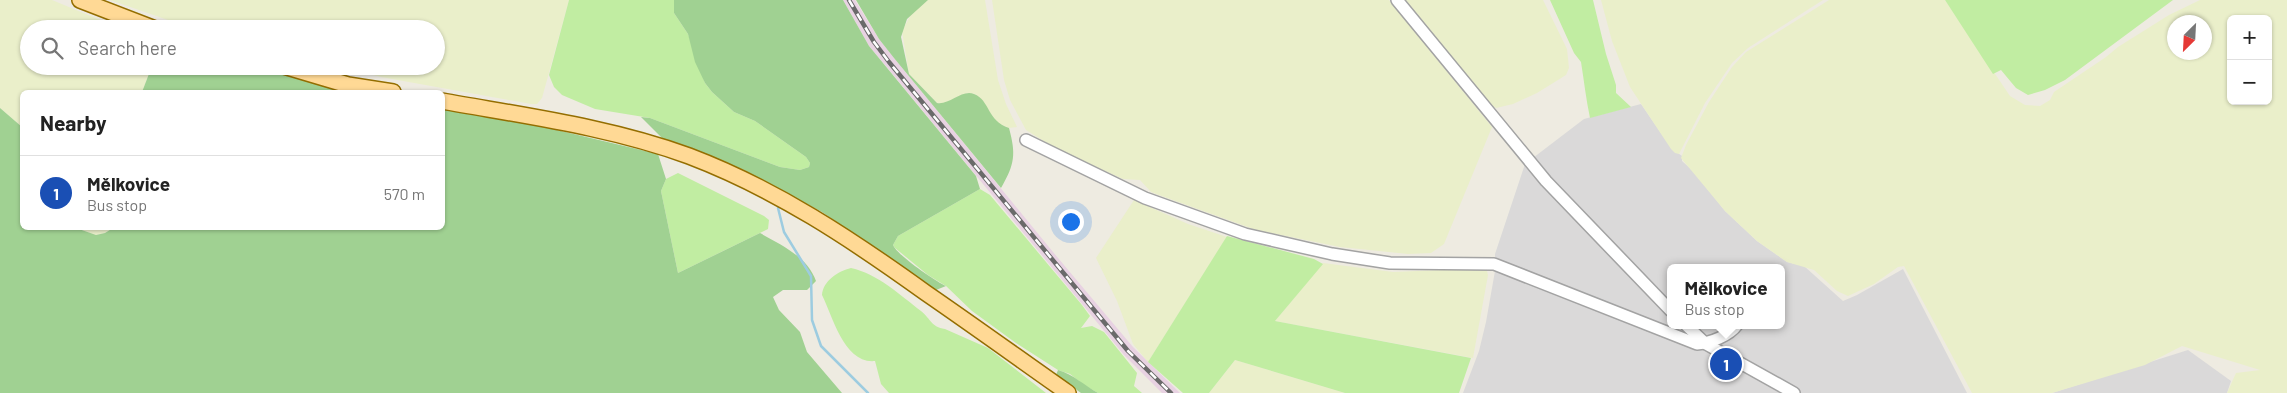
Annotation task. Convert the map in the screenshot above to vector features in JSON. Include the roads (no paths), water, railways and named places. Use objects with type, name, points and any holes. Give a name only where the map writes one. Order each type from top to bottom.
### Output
[{"type":"main road","points":[[80,0],[132,20]]},
{"type":"main road","points":[[314,75],[348,85],[380,90]]},
{"type":"main road","points":[[445,102],[632,138],[688,156],[741,177],[793,204],[843,234],[1068,393]]},
{"type":"street","points":[[1397,0],[1546,181],[1667,307]]},
{"type":"street","points":[[1026,140],[1145,198],[1245,234],[1332,254],[1390,263],[1494,264],[1697,344],[1706,344],[1734,329]]},
{"type":"street","points":[[1690,329],[1706,344],[1794,393]]},
{"type":"waterway","points":[[778,208],[784,232],[811,276],[812,320],[821,346],[868,393]]},
{"type":"railway","points":[[849,0],[874,42],[889,62],[1128,351],[1171,393]]},
{"type":"place","name":"Mělkovice","points":[[1726,364]]}]
